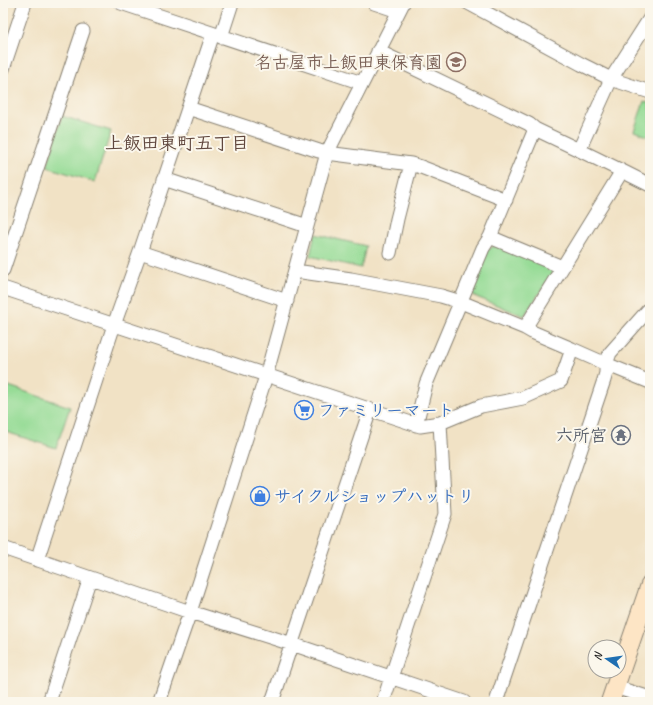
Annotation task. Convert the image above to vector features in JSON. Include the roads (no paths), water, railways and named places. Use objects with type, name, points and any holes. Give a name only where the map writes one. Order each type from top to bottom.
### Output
[{"type":"street","points":[[3,69],[25,3]]},
{"type":"street","points":[[121,3],[362,83]]},
{"type":"street","points":[[37,560],[114,325],[188,108],[217,35],[232,3]]},
{"type":"street","points":[[159,702],[190,612],[266,376],[327,153],[400,7],[374,3]]},
{"type":"street","points":[[468,3],[581,64],[611,78],[650,92]]},
{"type":"street","points":[[579,150],[611,78],[650,18]]},
{"type":"street","points":[[3,270],[83,31]]},
{"type":"street","points":[[378,51],[529,124],[650,185]]},
{"type":"street","points":[[188,108],[327,153],[411,164],[506,200]]},
{"type":"street","points":[[416,425],[426,384],[483,248],[490,237],[506,200],[535,128]]},
{"type":"street","points":[[390,254],[411,164]]},
{"type":"street","points":[[525,328],[622,172]]},
{"type":"street","points":[[164,179],[307,226]]},
{"type":"street","points":[[490,237],[562,267]]},
{"type":"street","points":[[140,252],[287,301]]},
{"type":"street","points":[[295,271],[402,288],[441,296],[461,302],[650,382]]},
{"type":"street","points":[[3,288],[420,426],[440,423],[481,406],[523,398],[561,381],[572,349]]},
{"type":"street","points":[[496,702],[604,380],[606,364],[610,353],[650,308]]},
{"type":"street","points":[[272,702],[370,410]]},
{"type":"street","points":[[383,702],[445,514],[440,423]]},
{"type":"street","points":[[3,548],[190,612],[292,644],[464,702]]},
{"type":"street","points":[[49,702],[90,578]]},
{"type":"street","points":[[650,585],[613,694],[650,698]]},
{"type":"place","name":"名古屋市上飯田東保育園","points":[[456,62]]},
{"type":"place","name":"ファミリーマート","points":[[304,410]]},
{"type":"place","name":"六所宮","points":[[621,435]]},
{"type":"place","name":"サイクルショップハットリ","points":[[260,496]]},
{"type":"district","name":"上飯田東町五丁目","points":[[177,143]]}]
